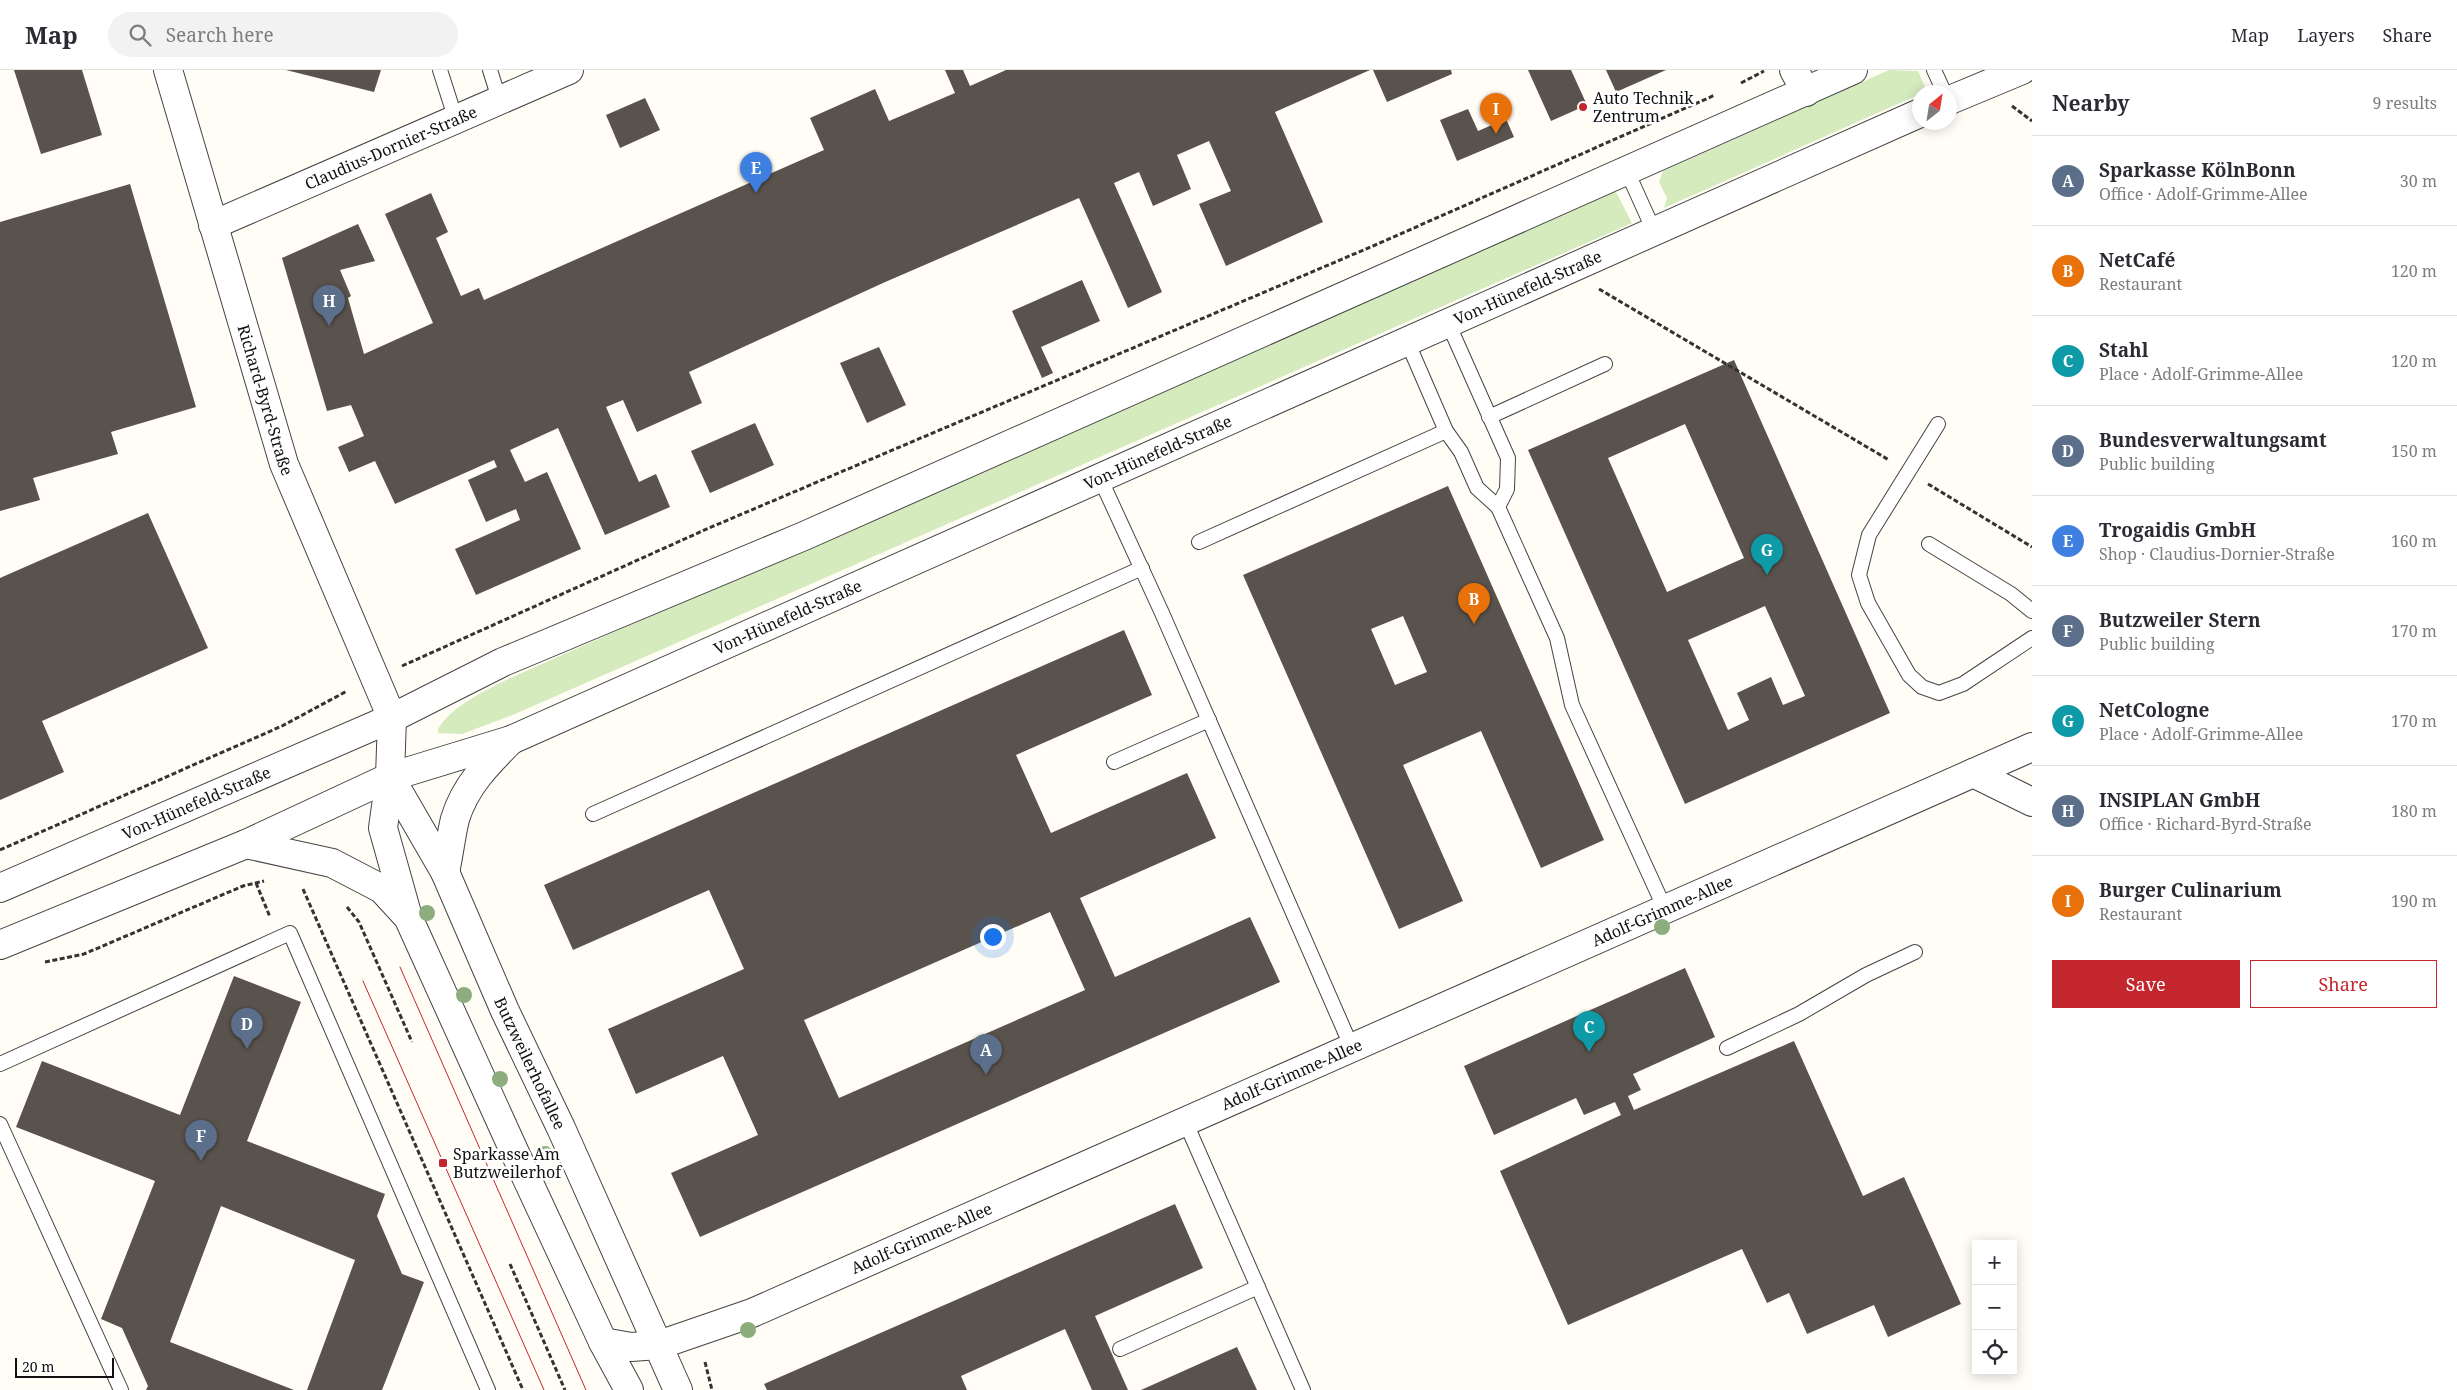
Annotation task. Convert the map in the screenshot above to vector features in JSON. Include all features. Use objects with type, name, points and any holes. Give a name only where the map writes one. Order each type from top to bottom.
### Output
[{"type":"street","name":"Richard-Byrd-Straße","points":[[168,70],[284,464],[392,718]]},
{"type":"street","name":"Claudius-Dornier-Straße","points":[[214,225],[500,102],[569,70]]},
{"type":"street","name":"Von-Hünefeld-Straße","points":[[0,888],[392,718],[503,662],[804,536],[1626,169],[1800,81],[1853,70]]},
{"type":"street","points":[[1957,97],[2022,70]]},
{"type":"street","name":"Von-Hünefeld-Straße","points":[[0,945],[246,844],[390,777],[511,740],[1912,117]]},
{"type":"street","points":[[392,718],[390,777],[383,828],[408,916],[603,1342],[629,1390]]},
{"type":"street","points":[[445,872],[455,820],[465,792],[483,767],[511,740]]},
{"type":"street","name":"Adolf-Grimme-Allee","points":[[603,1342],[631,1347],[659,1345],[752,1313],[2032,747]]},
{"type":"street","points":[[1973,773],[2032,802]]},
{"type":"street","name":"Butzweilerhofallee","points":[[390,777],[445,872],[505,1011],[678,1390]]},
{"type":"street","points":[[246,844],[341,867],[382,889],[408,916]]},
{"type":"lane","points":[[440,70],[456,120]]},
{"type":"lane","points":[[490,70],[500,102]]},
{"type":"lane","points":[[1934,70],[1941,85]]},
{"type":"lane","points":[[1626,169],[1654,231]]},
{"type":"lane","points":[[1448,323],[1508,458],[1507,489],[1498,507]]},
{"type":"lane","points":[[1407,341],[1446,431],[1461,452],[1477,488],[1498,507],[1556,638],[1572,705],[1664,909]]},
{"type":"lane","points":[[1489,417],[1604,364]]},
{"type":"lane","points":[[1938,424],[1869,536],[1859,575],[1868,603],[1909,675],[1922,687],[1939,693],[1963,684],[2032,638]]},
{"type":"lane","points":[[1199,542],[1446,431]]},
{"type":"lane","points":[[1100,478],[1142,568],[1352,1048]]},
{"type":"lane","points":[[1929,544],[2011,594],[2032,611]]},
{"type":"lane","points":[[593,814],[1142,568]]},
{"type":"lane","points":[[1114,762],[1209,720]]},
{"type":"lane","points":[[0,1064],[290,933],[488,1390]]},
{"type":"lane","points":[[1727,1048],[1800,1014],[1866,975],[1916,952]]},
{"type":"lane","points":[[1185,1121],[1303,1390]]},
{"type":"lane","points":[[0,1124],[120,1390]]},
{"type":"lane","points":[[1120,1349],[1258,1287]]},
{"type":"path","points":[[1739,84],[1767,70]]},
{"type":"path","points":[[0,850],[282,726],[310,713],[335,696],[709,528],[1347,258],[1721,92]]},
{"type":"path","points":[[2006,102],[2032,121]]},
{"type":"path","points":[[1592,285],[2032,547]]},
{"type":"path","points":[[256,883],[279,938]]},
{"type":"path","points":[[302,885],[523,1390]]},
{"type":"path","points":[[222,889],[225,894]]},
{"type":"path","points":[[344,903],[359,922],[412,1042]]},
{"type":"path","points":[[150,921],[152,926]]},
{"type":"path","points":[[510,1264],[565,1390]]},
{"type":"green space","points":[[1889,70],[1918,71],[1924,85],[1912,85],[1912,98],[1664,208],[1667,198],[1659,182],[1663,171]]},
{"type":"green space","points":[[1615,190],[1632,223],[515,714],[462,734],[438,733],[438,729],[451,713],[478,695],[506,680]]},
{"type":"building","points":[[14,70],[82,70],[102,135],[41,154]]},
{"type":"building","points":[[286,70],[381,70],[374,92]]},
{"type":"building","points":[[945,70],[963,70],[970,86],[1006,70],[1370,70],[1275,112],[1323,222],[1226,266],[1199,204],[1231,191],[1209,141],[1177,155],[1191,189],[1153,206],[1139,172],[1114,183],[1162,292],[1128,308],[1079,198],[883,283],[689,372],[702,403],[637,432],[623,400],[606,407],[639,482],[656,474],[670,507],[605,535],[558,428],[510,450],[525,482],[547,472],[581,549],[476,595],[455,549],[520,520],[516,509],[486,522],[468,480],[497,467],[494,460],[395,504],[375,461],[349,472],[338,447],[364,436],[351,405],[327,411],[282,258],[358,224],[375,261],[340,270],[351,296],[348,298],[364,354],[433,323],[385,214],[431,193],[448,232],[436,238],[461,296],[479,288],[484,300],[824,150],[810,118],[875,89],[889,121],[955,93]]},
{"type":"building","points":[[1373,70],[1451,70],[1452,74],[1387,102]]},
{"type":"building","points":[[1528,70],[1571,70],[1587,105],[1551,121]]},
{"type":"building","points":[[1606,70],[1666,70],[1616,92]]},
{"type":"building","points":[[645,98],[660,130],[620,148],[606,115]]},
{"type":"building","points":[[1468,109],[1478,131],[1506,119],[1514,137],[1457,161],[1440,120]]},
{"type":"building","points":[[130,184],[196,407],[111,432],[118,454],[33,478],[40,500],[0,511],[0,222]]},
{"type":"building","points":[[1082,280],[1100,321],[1041,347],[1053,373],[1042,378],[1012,311]]},
{"type":"building","points":[[879,347],[906,405],[867,423],[840,363]]},
{"type":"building","points":[[1734,360],[1890,713],[1685,804],[1528,450]],"holes":[[[1685,424],[1744,558],[1667,592],[1608,458]],[[1765,606],[1805,696],[1783,705],[1771,677],[1737,693],[1749,720],[1728,730],[1688,640]]]},
{"type":"building","points":[[755,423],[774,465],[710,493],[691,451]]},
{"type":"building","points":[[1448,486],[1604,840],[1541,868],[1481,731],[1403,765],[1463,901],[1399,929],[1243,575]],"holes":[[[1403,616],[1427,672],[1395,685],[1371,629]]]},
{"type":"building","points":[[148,513],[208,648],[42,721],[64,772],[0,800],[0,578]]},
{"type":"building","points":[[1124,630],[1152,695],[1016,755],[1051,833],[1187,773],[1216,838],[1080,898],[1115,977],[1250,917],[1280,982],[700,1237],[671,1173],[758,1135],[723,1056],[636,1094],[608,1029],[744,969],[709,890],[573,950],[544,885]],"holes":[[[1050,912],[1085,990],[839,1098],[804,1020]]]},
{"type":"building","points":[[1685,968],[1715,1037],[1633,1074],[1641,1090],[1628,1096],[1634,1110],[1794,1041],[1863,1196],[1904,1177],[1961,1304],[1888,1337],[1874,1305],[1807,1334],[1789,1293],[1767,1303],[1742,1249],[1568,1325],[1500,1171],[1621,1115],[1615,1102],[1584,1115],[1576,1098],[1494,1135],[1464,1066]]},
{"type":"building","points":[[234,976],[301,1002],[247,1141],[385,1194],[377,1216],[402,1274],[424,1282],[382,1390],[307,1390],[355,1260],[221,1206],[170,1342],[294,1390],[146,1390],[148,1386],[122,1328],[101,1319],[155,1181],[16,1127],[42,1061],[180,1115]]},
{"type":"building","points":[[1175,1204],[1203,1268],[1095,1316],[1128,1390],[1092,1390],[1065,1329],[961,1376],[967,1390],[767,1390],[764,1384]]},
{"type":"building","points":[[1237,1347],[1257,1390],[1141,1390]]},
{"type":"tram line","points":[[400,967],[586,1390]]},
{"type":"tram line","points":[[363,981],[544,1390]]},
{"type":"place","name":"Auto Technik Zentrum","points":[[1583,107]]},
{"type":"place","name":"Burger Culinarium","points":[[1496,134]]},
{"type":"place","name":"Trogaidis GmbH","points":[[756,193]]},
{"type":"place","name":"INSIPLAN GmbH","points":[[329,326]]},
{"type":"place","name":"NetCologne","points":[[1767,575]]},
{"type":"place","name":"NetCafé","points":[[1474,624]]},
{"type":"place","name":"Bundesverwaltungsamt","points":[[247,1049]]},
{"type":"place","name":"Stahl","points":[[1589,1052]]},
{"type":"place","name":"Sparkasse KölnBonn","points":[[986,1075]]},
{"type":"place","name":"Butzweiler Stern","points":[[201,1161]]},
{"type":"place","name":"Sparkasse Am Butzweilerhof","points":[[443,1163]]}]
